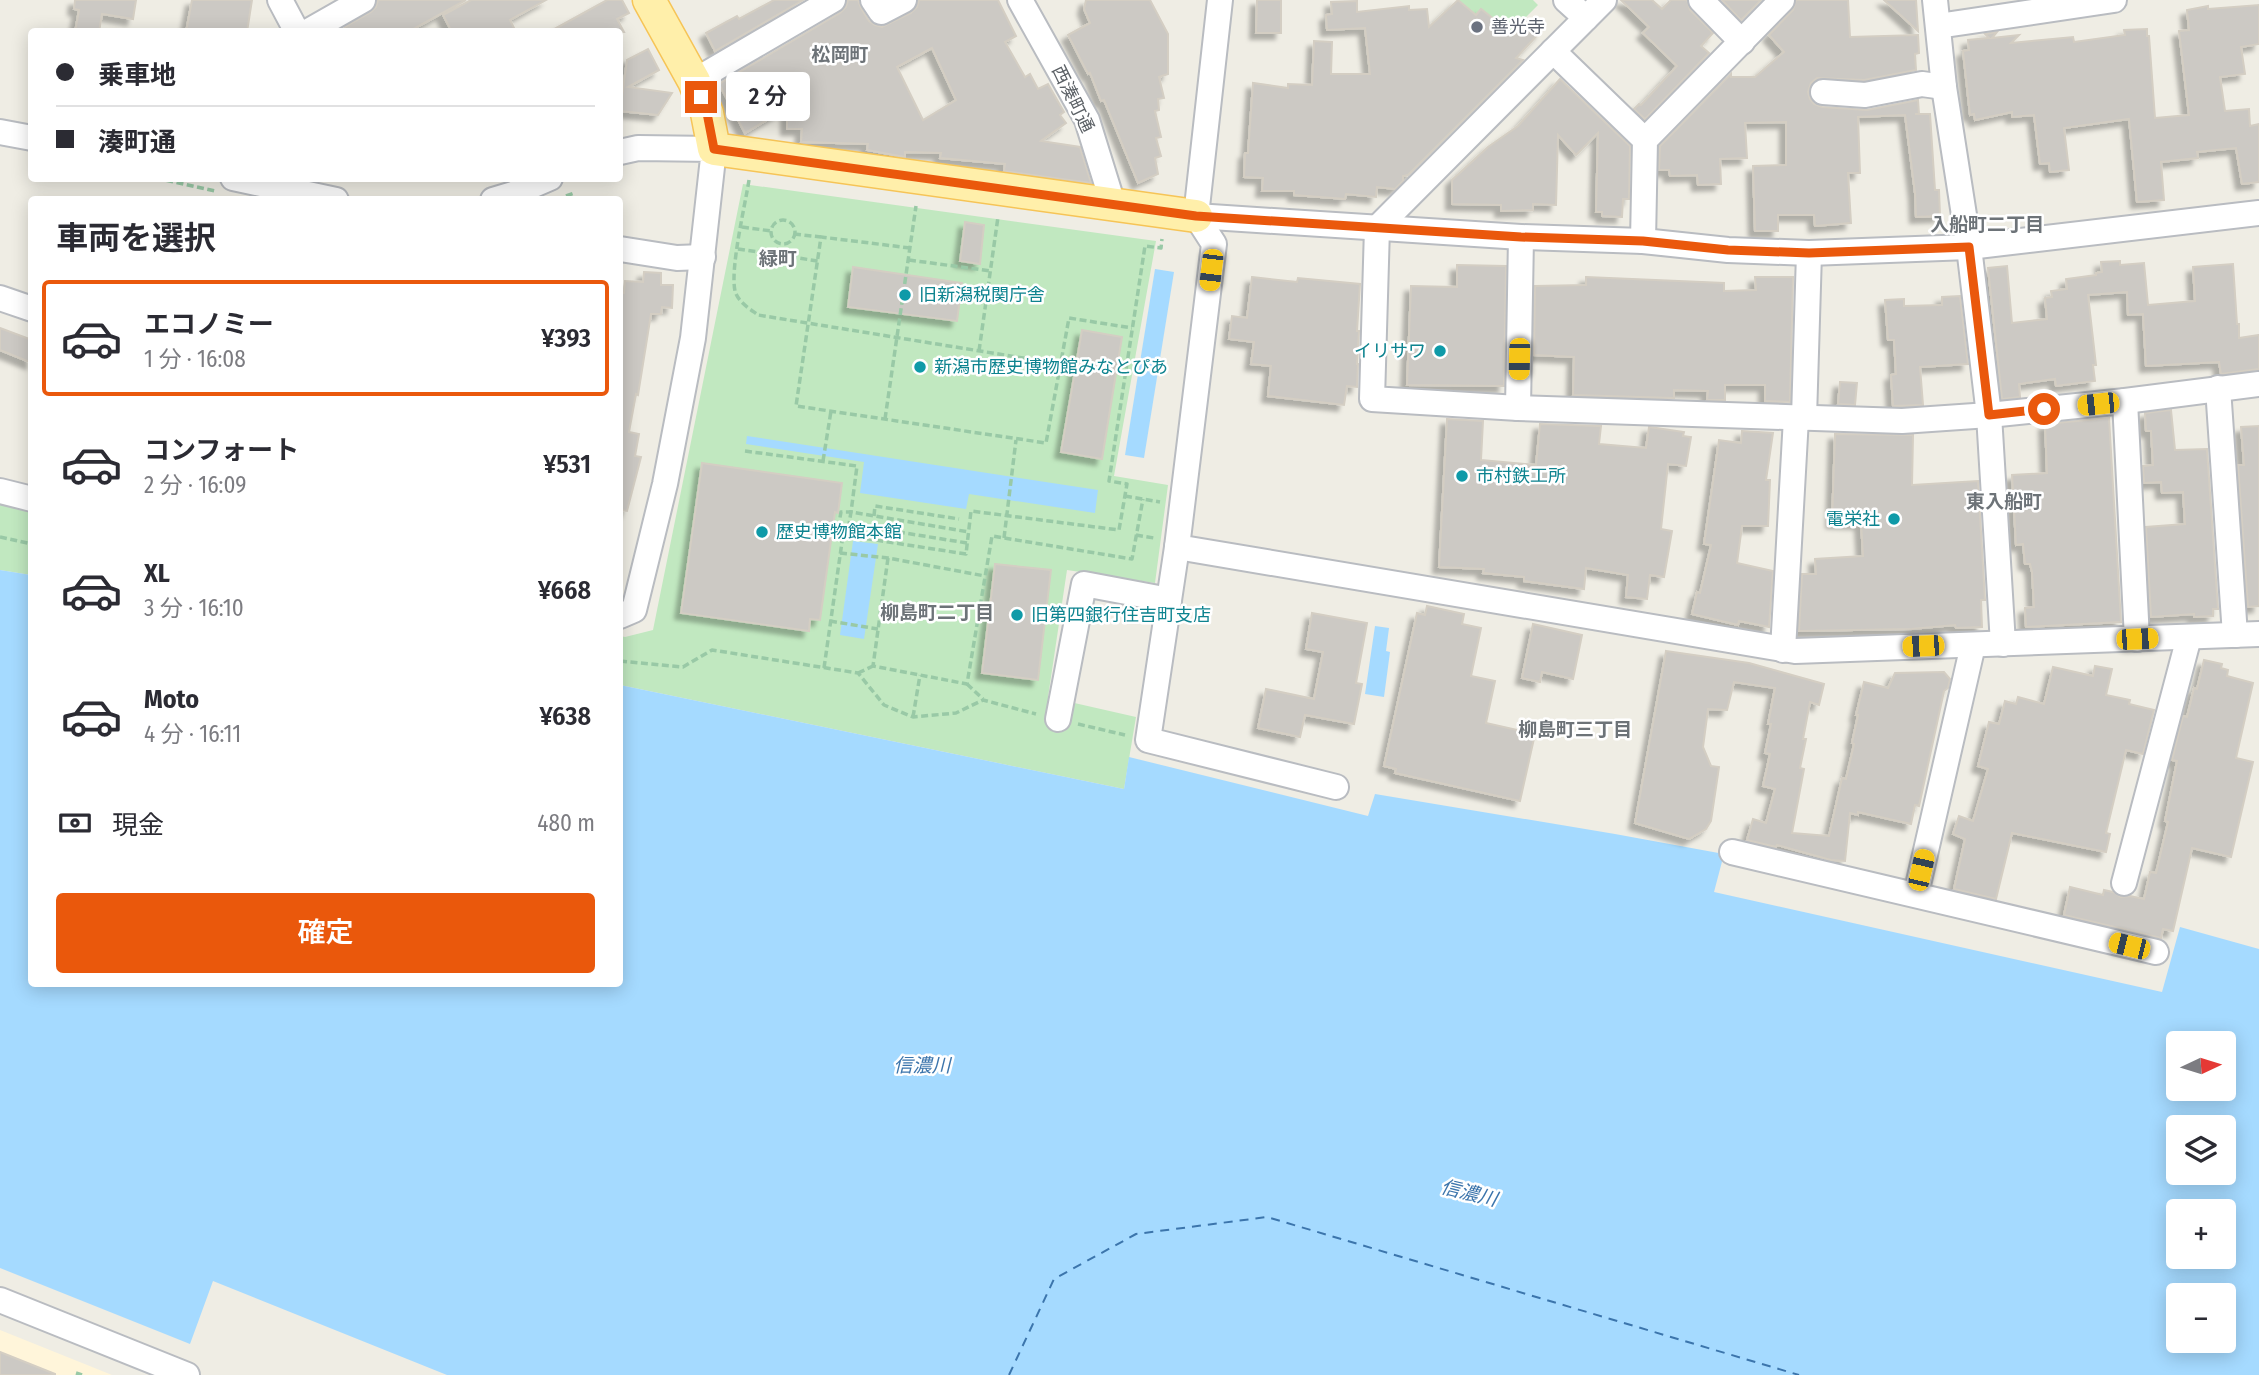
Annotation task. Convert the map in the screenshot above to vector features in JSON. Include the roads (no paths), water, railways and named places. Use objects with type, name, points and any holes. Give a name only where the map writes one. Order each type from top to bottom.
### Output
[{"type":"main road","points":[[649,0],[694,81],[707,113],[714,149],[1196,216]]},
{"type":"street","points":[[280,0],[295,28]]},
{"type":"street","points":[[314,28],[363,0]]},
{"type":"street","points":[[694,81],[833,0]]},
{"type":"street","points":[[873,0],[881,12],[904,0]]},
{"type":"street","name":"西湊町通","points":[[1020,0],[1087,120],[1113,204]]},
{"type":"street","points":[[1220,0],[1196,216],[1214,244],[1183,505],[1165,549],[1170,600],[1148,740],[1336,787]]},
{"type":"street","points":[[1566,0],[1586,18]]},
{"type":"street","points":[[1604,0],[1377,228],[1372,399],[1518,408],[1902,421],[2125,401],[2259,384]]},
{"type":"street","points":[[1700,0],[1742,42]]},
{"type":"street","points":[[1643,241],[1645,140],[1782,0]]},
{"type":"street","points":[[1935,0],[1944,87],[1969,247],[1989,415],[2003,644]]},
{"type":"street","points":[[1938,26],[2114,0]]},
{"type":"street","points":[[1553,51],[1645,140]]},
{"type":"street","points":[[1823,92],[1865,95],[1922,84],[1944,87]]},
{"type":"street","points":[[0,132],[28,137]]},
{"type":"street","points":[[623,151],[638,148],[714,149],[693,338],[665,484],[634,610],[623,615]]},
{"type":"street","points":[[508,193],[539,182]]},
{"type":"street","points":[[226,185],[293,184],[325,196]]},
{"type":"street","points":[[1196,216],[1809,253],[1969,247],[2259,213]]},
{"type":"street","points":[[1518,408],[1521,237]]},
{"type":"street","points":[[623,249],[677,258],[703,257]]},
{"type":"street","points":[[1783,650],[1809,253]]},
{"type":"street","points":[[0,298],[28,308]]},
{"type":"street","points":[[1165,549],[1783,650],[2247,634],[2218,388]]},
{"type":"street","points":[[2125,401],[2137,639]]},
{"type":"street","points":[[0,491],[28,498]]},
{"type":"street","points":[[1058,719],[1084,584],[1170,600]]},
{"type":"street","points":[[2124,883],[2189,637]]},
{"type":"street","points":[[1916,894],[1973,645]]},
{"type":"street","points":[[1732,852],[2155,952]]},
{"type":"street","points":[[0,1300],[187,1375]]},
{"type":"water","points":[[1155,269],[1174,272],[1144,458],[1125,455]]},
{"type":"water","points":[[747,436],[1098,490],[1095,513],[969,494],[966,509],[860,493],[864,462],[746,444]]},
{"type":"water","points":[[853,541],[878,544],[864,639],[840,635]]},
{"type":"water","name":"信濃川","points":[[0,570],[28,575],[28,987],[623,987],[623,686],[1124,789],[1129,757],[1368,816],[1375,794],[1724,854],[1714,892],[2162,992],[2180,927],[2259,949],[2259,1375],[447,1375],[213,1281],[190,1344],[0,1268]]},
{"type":"water","points":[[1375,626],[1389,628],[1386,651],[1390,652],[1384,697],[1365,694]]},
{"type":"place","name":"善光寺","points":[[1477,27]]},
{"type":"place","name":"旧新潟税関庁舎","points":[[905,295]]},
{"type":"place","name":"イリサワ","points":[[1440,351]]},
{"type":"place","name":"新潟市歴史博物館みなとぴあ","points":[[920,367]]},
{"type":"place","name":"市村鉄工所","points":[[1462,476]]},
{"type":"place","name":"電栄社","points":[[1894,519]]},
{"type":"place","name":"歴史博物館本館","points":[[762,532]]},
{"type":"place","name":"旧第四銀行住吉町支店","points":[[1017,615]]},
{"type":"district","name":"松岡町","points":[[840,54]]},
{"type":"district","name":"入船町二丁目","points":[[1987,224]]},
{"type":"district","name":"緑町","points":[[778,258]]},
{"type":"district","name":"東入船町","points":[[2004,501]]},
{"type":"district","name":"柳島町二丁目","points":[[937,612]]},
{"type":"district","name":"柳島町三丁目","points":[[1575,729]]}]
